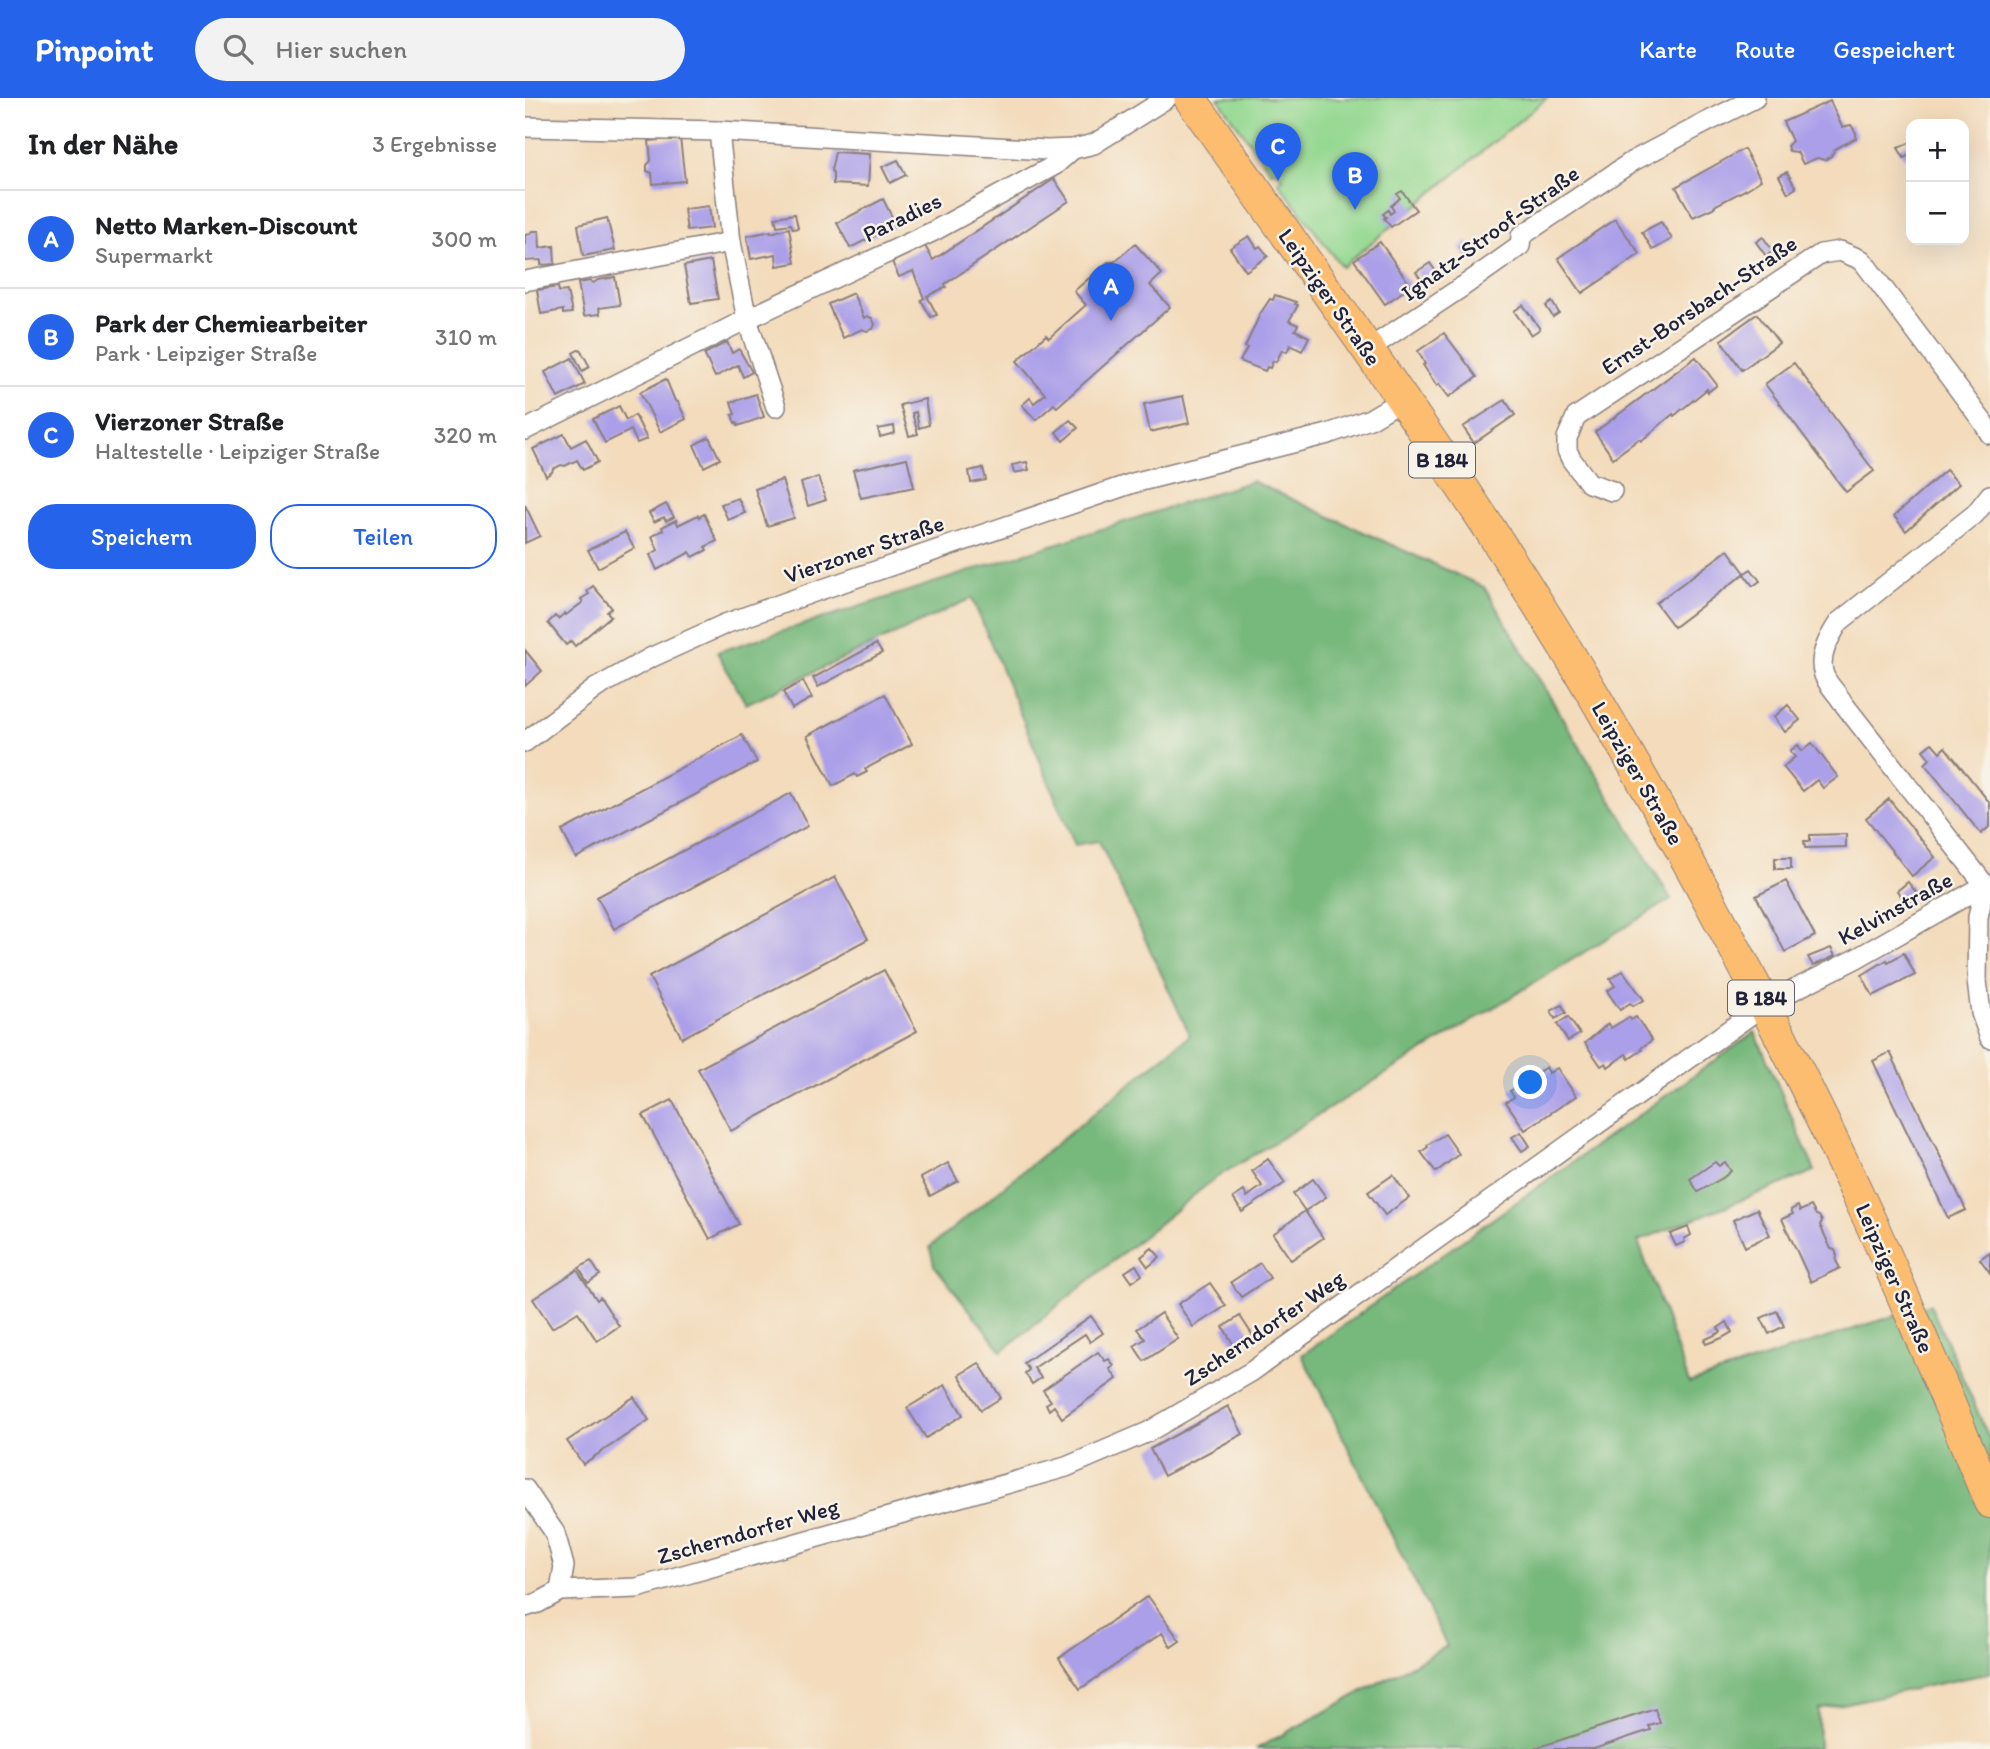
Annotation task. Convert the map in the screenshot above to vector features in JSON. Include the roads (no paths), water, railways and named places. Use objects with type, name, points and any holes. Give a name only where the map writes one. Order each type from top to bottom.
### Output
[{"type":"main road","name":"Leipziger Straße","points":[[1190,98],[1402,400],[1482,519],[1594,696],[1710,902],[1871,1223],[1937,1372],[1990,1503]]},
{"type":"street","name":"Paradies","points":[[525,127],[719,131],[1047,150],[1073,149],[1094,144],[1167,98]]},
{"type":"street","name":"Ignatz-Stroof-Straße","points":[[1367,350],[1520,246],[1521,236],[1633,162],[1755,98]]},
{"type":"street","points":[[719,131],[731,242],[747,319],[775,407]]},
{"type":"street","name":"Paradies","points":[[525,430],[747,319],[932,232],[1055,165],[1073,149]]},
{"type":"street","points":[[525,281],[731,242]]},
{"type":"street","name":"Ernst-Borsbach-Straße","points":[[1612,491],[1589,483],[1571,459],[1567,450],[1567,438],[1576,417],[1805,263],[1831,252],[1840,251],[1862,260],[1990,433]]},
{"type":"street","name":"Vierzoner Straße","points":[[525,742],[596,688],[650,657],[725,624],[1133,483],[1328,434],[1370,419],[1402,400]]},
{"type":"street","points":[[1988,885],[1823,675],[1823,657],[1829,638],[1839,622],[1975,513],[1990,495]]},
{"type":"street","name":"Kelvinstraße","points":[[1764,1005],[1857,958],[1988,885]]},
{"type":"street","name":"Kelvinstraße","points":[[1988,885],[1978,917],[1977,981],[1981,1013],[1990,1038]]},
{"type":"street","name":"Zscherndorfer Weg","points":[[525,1607],[560,1591],[637,1588],[662,1581],[1066,1467],[1148,1432],[1251,1372],[1764,1005]]},
{"type":"street","points":[[525,1489],[555,1533],[564,1566],[560,1591]]},
{"type":"place","name":"Vierzoner Straße","points":[[1278,181]]},
{"type":"place","name":"Park der Chemiearbeiter","points":[[1355,210]]},
{"type":"place","name":"Netto Marken-Discount","points":[[1111,321]]}]
